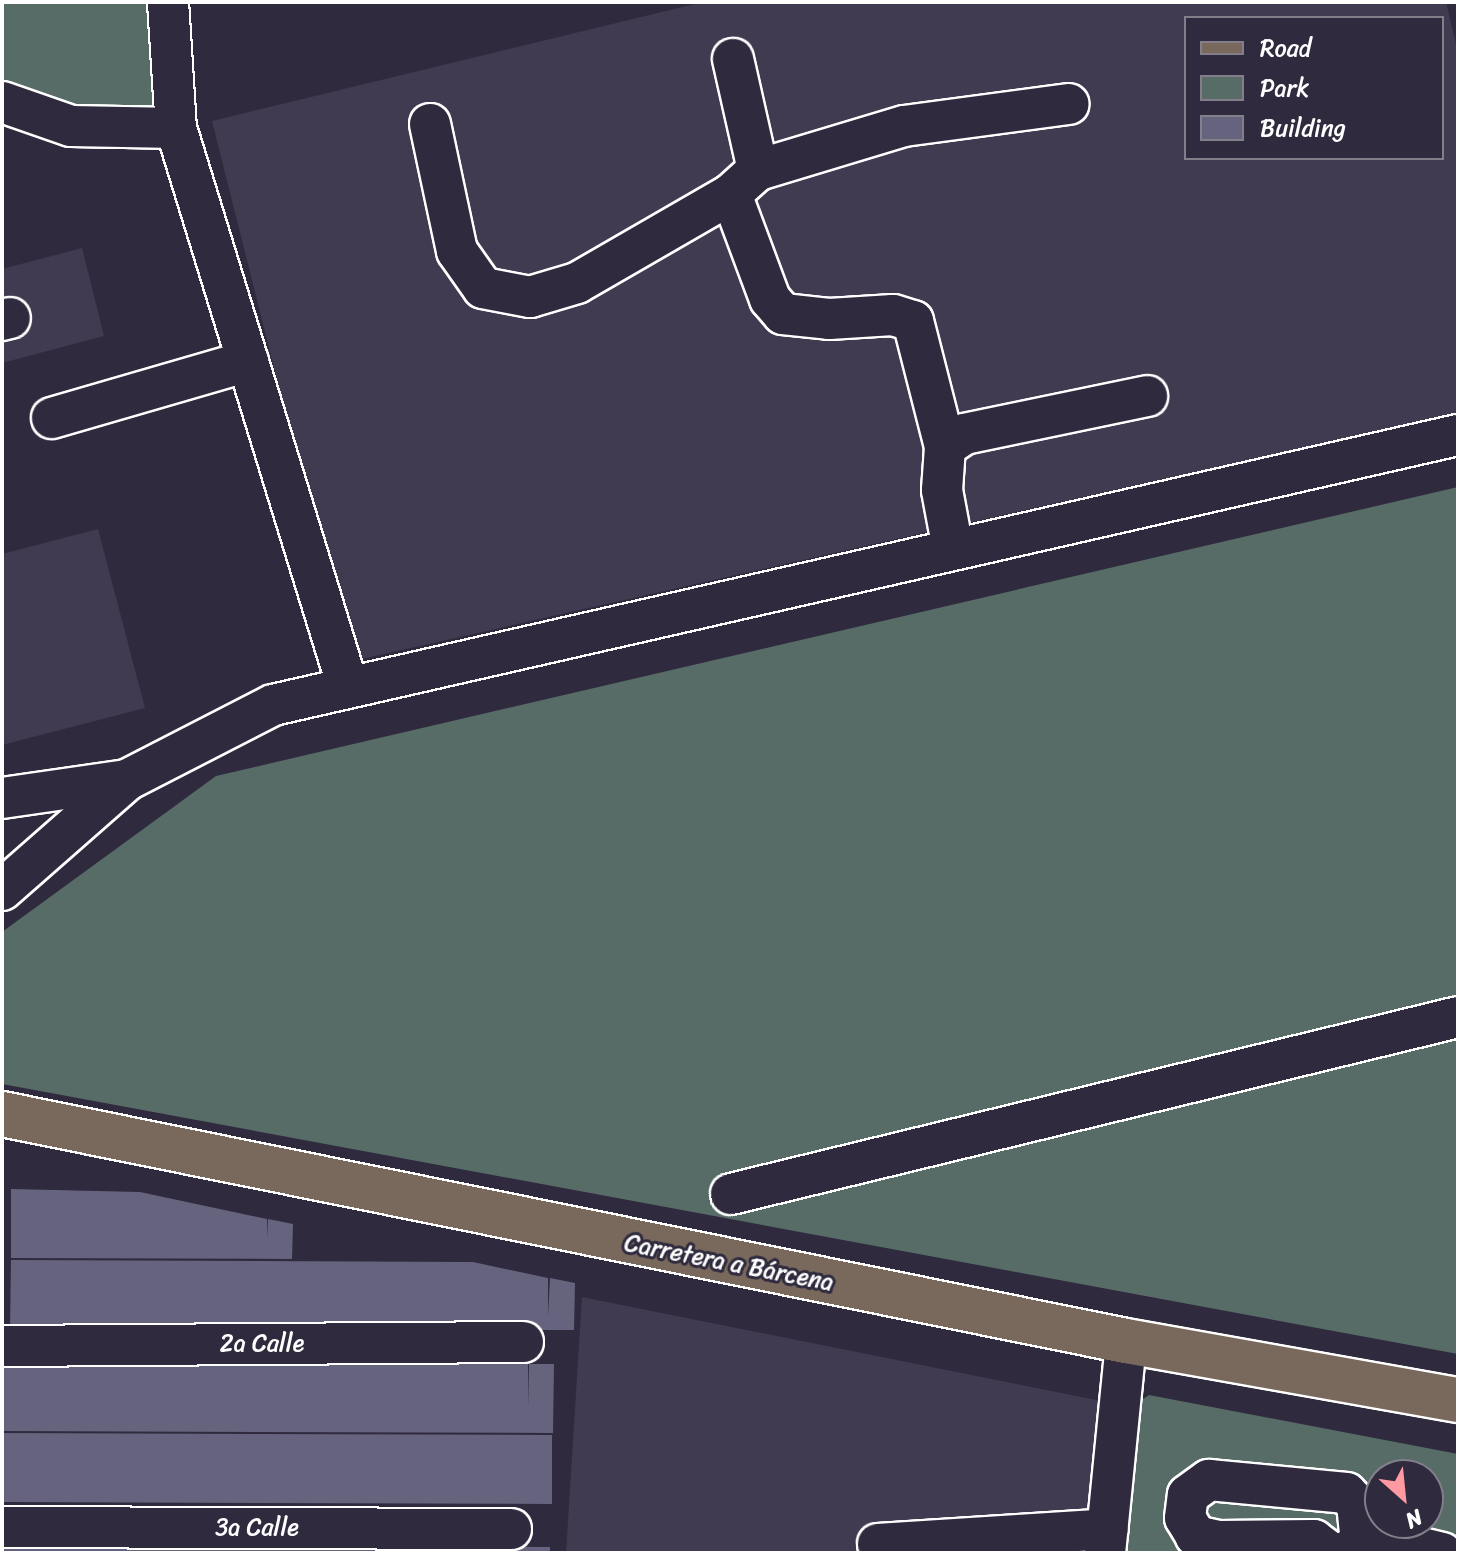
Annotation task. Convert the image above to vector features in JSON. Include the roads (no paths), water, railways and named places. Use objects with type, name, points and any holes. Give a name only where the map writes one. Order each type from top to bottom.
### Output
[{"type":"main road","name":"Carretera a Bárcena","points":[[2,1114],[1126,1341],[1458,1400]]},
{"type":"street","points":[[168,2],[176,128],[348,687]]},
{"type":"street","points":[[733,59],[744,182],[770,299],[783,314],[829,319],[893,315],[913,321],[945,447],[942,490],[953,549]]},
{"type":"street","points":[[2,102],[71,126],[176,128]]},
{"type":"street","points":[[430,124],[457,251],[483,288],[506,296],[530,297],[577,283],[744,182],[904,126],[1069,104]]},
{"type":"street","points":[[52,418],[248,361]]},
{"type":"street","points":[[945,447],[964,434],[1147,396]]},
{"type":"street","points":[[2,890],[127,780],[273,705],[1458,435]]},
{"type":"street","points":[[2,798],[127,780]]},
{"type":"street","points":[[731,1194],[1458,1017]]},
{"type":"street","points":[[878,1544],[1106,1541],[1126,1341]]},
{"type":"street","name":"2a Calle","points":[[2,1346],[523,1342]]},
{"type":"street","name":"3a Calle","points":[[2,1527],[511,1529]]},
{"type":"street","points":[[1345,1549],[1393,1539],[1442,1553]]}]
